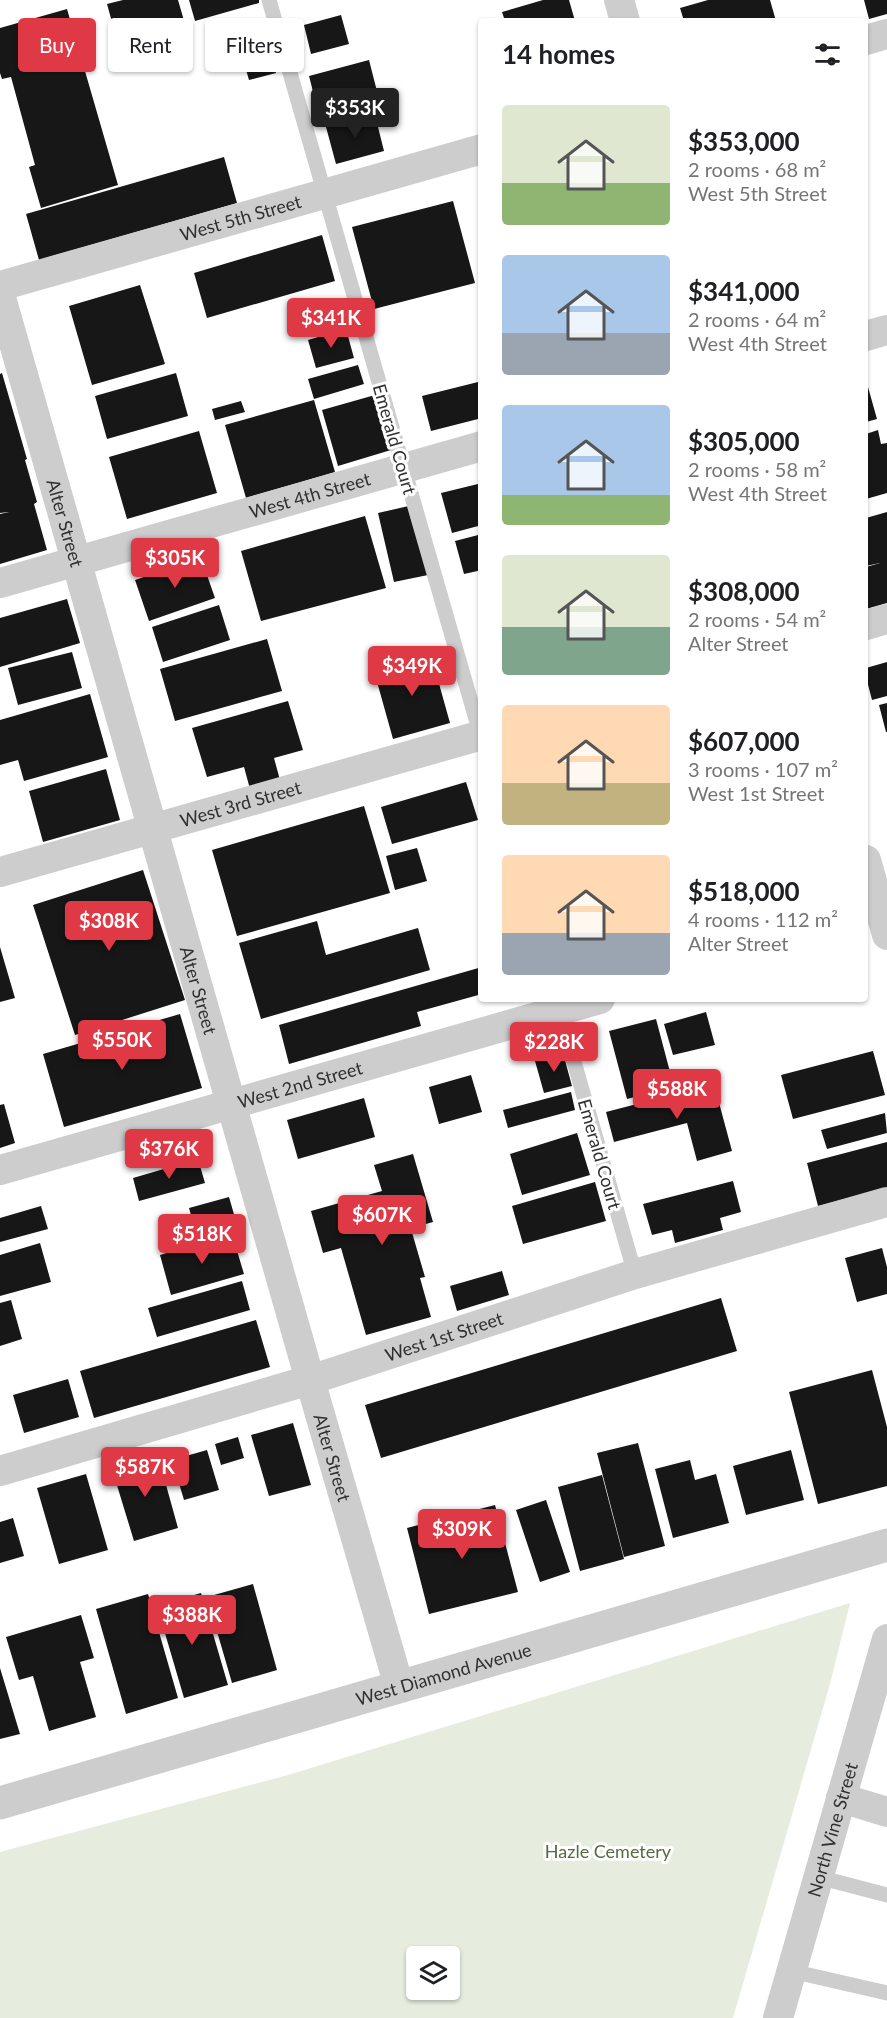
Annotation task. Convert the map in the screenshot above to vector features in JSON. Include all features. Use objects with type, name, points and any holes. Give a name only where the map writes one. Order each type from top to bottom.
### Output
[{"type":"street","points":[[619,0],[624,18]]},
{"type":"street","points":[[868,39],[887,34]]},
{"type":"street","name":"West 5th Street","points":[[0,286],[478,150]]},
{"type":"street","name":"Alter Street","points":[[0,294],[399,1686]]},
{"type":"street","points":[[868,335],[887,330]]},
{"type":"street","name":"West 4th Street","points":[[0,583],[478,447]]},
{"type":"street","points":[[868,624],[887,619]]},
{"type":"street","name":"West 3rd Street","points":[[0,872],[478,738]]},
{"type":"street","points":[[868,869],[880,924]]},
{"type":"street","name":"West 2nd Street","points":[[0,1170],[232,1104],[557,1005],[578,1002]]},
{"type":"street","name":"West 1st Street","points":[[2,1465],[310,1380],[635,1274],[887,1202]]},
{"type":"street","name":"West Diamond Avenue","points":[[0,1803],[887,1545]]},
{"type":"street","name":"North Vine Street","points":[[778,2018],[887,1639]]},
{"type":"street","points":[[841,1798],[887,1812]]},
{"type":"lane","name":"Emerald Court","points":[[269,0],[478,727]]},
{"type":"lane","name":"Emerald Court","points":[[557,1005],[635,1274]]},
{"type":"lane","points":[[818,1877],[887,1895]]},
{"type":"lane","points":[[791,1971],[887,1993]]},
{"type":"green space","name":"Hazle Cemetery","points":[[850,1603],[830,1684],[733,2018],[0,2018],[0,1852],[288,1775]]},
{"type":"building","points":[[123,0],[178,0],[183,18],[111,18],[107,4]]},
{"type":"building","points":[[189,0],[259,0],[259,3],[195,21]]},
{"type":"building","points":[[543,0],[569,0],[574,18],[504,18],[502,12]]},
{"type":"building","points":[[708,0],[770,0],[775,18],[683,18],[680,8]]},
{"type":"building","points":[[864,0],[887,0],[887,14],[869,19]]},
{"type":"building","points":[[67,9],[70,18],[35,18]]},
{"type":"building","points":[[341,15],[349,44],[311,54],[304,25]]},
{"type":"building","points":[[18,23],[18,72],[85,72],[118,185],[41,208],[29,167],[35,165],[11,77],[2,79],[0,73],[0,28]]},
{"type":"building","points":[[369,60],[380,103],[320,119],[309,76]]},
{"type":"building","points":[[247,72],[276,73],[249,80]]},
{"type":"building","points":[[375,115],[384,151],[336,164],[326,127]]},
{"type":"building","points":[[224,157],[237,203],[39,260],[26,214]]},
{"type":"building","points":[[453,201],[475,283],[374,309],[352,227]]},
{"type":"building","points":[[322,235],[335,281],[207,318],[194,273]]},
{"type":"building","points":[[140,285],[165,364],[92,385],[69,306]]},
{"type":"building","points":[[346,329],[354,358],[316,368],[308,340]]},
{"type":"building","points":[[358,365],[364,384],[314,399],[308,379]]},
{"type":"building","points":[[2,373],[27,459],[25,460],[37,502],[34,504],[47,550],[0,564],[0,514],[9,512],[0,513],[0,374]]},
{"type":"building","points":[[176,373],[188,416],[107,439],[95,396]]},
{"type":"building","points":[[478,382],[478,419],[431,431],[422,396]]},
{"type":"building","points":[[868,387],[877,419],[868,421]]},
{"type":"building","points":[[375,395],[391,450],[338,466],[322,410]]},
{"type":"building","points":[[314,400],[335,472],[246,498],[225,425]]},
{"type":"building","points":[[241,401],[245,412],[215,420],[212,409]]},
{"type":"building","points":[[878,430],[881,444],[887,443],[887,493],[868,498],[868,433]]},
{"type":"building","points":[[199,431],[217,493],[127,519],[109,457]]},
{"type":"building","points":[[478,484],[478,526],[452,533],[441,493]]},
{"type":"building","points":[[413,505],[428,575],[394,582],[378,513]]},
{"type":"building","points":[[887,512],[887,603],[868,608],[868,566],[880,563],[868,566],[868,517]]},
{"type":"building","points":[[365,516],[386,588],[261,621],[241,551]]},
{"type":"building","points":[[478,535],[478,571],[464,574],[455,541]]},
{"type":"building","points":[[201,558],[215,598],[149,621],[135,580]]},
{"type":"building","points":[[67,599],[80,643],[0,667],[0,618]]},
{"type":"building","points":[[219,605],[230,640],[163,662],[152,627]]},
{"type":"building","points":[[267,639],[282,691],[175,721],[160,669]]},
{"type":"building","points":[[72,652],[82,688],[18,705],[8,668]]},
{"type":"building","points":[[431,655],[450,723],[393,739],[374,671]]},
{"type":"building","points":[[887,662],[887,696],[872,700],[868,685],[868,667]]},
{"type":"building","points":[[90,694],[108,757],[24,781],[18,760],[0,765],[0,720]]},
{"type":"building","points":[[288,701],[303,750],[274,758],[280,780],[250,789],[244,767],[207,777],[192,728]]},
{"type":"building","points":[[887,703],[887,732],[886,732],[879,705]]},
{"type":"building","points":[[106,769],[120,820],[43,842],[29,791]]},
{"type":"building","points":[[466,782],[478,820],[392,844],[381,807]]},
{"type":"building","points":[[364,806],[390,893],[237,936],[212,850]]},
{"type":"building","points":[[417,848],[427,881],[395,890],[386,856]]},
{"type":"building","points":[[143,870],[185,1000],[75,1035],[33,905]]},
{"type":"building","points":[[317,921],[326,955],[418,928],[430,970],[261,1019],[239,943]]},
{"type":"building","points":[[0,947],[15,998],[0,1002]]},
{"type":"building","points":[[478,968],[478,995],[417,1012],[421,1026],[289,1064],[279,1025]]},
{"type":"building","points":[[706,1012],[715,1045],[673,1055],[664,1024]]},
{"type":"building","points":[[180,1014],[202,1088],[64,1127],[43,1054]]},
{"type":"building","points":[[656,1019],[674,1087],[627,1099],[609,1031]]},
{"type":"building","points":[[873,1051],[885,1095],[793,1119],[781,1075]]},
{"type":"building","points":[[563,1053],[572,1086],[544,1093],[535,1061]]},
{"type":"building","points":[[471,1075],[482,1112],[439,1124],[429,1087]]},
{"type":"building","points":[[714,1084],[732,1151],[697,1161],[687,1123],[614,1142],[606,1112]]},
{"type":"building","points":[[571,1092],[575,1110],[508,1128],[503,1110]]},
{"type":"building","points":[[364,1098],[375,1137],[298,1159],[287,1120]]},
{"type":"building","points":[[4,1104],[15,1143],[0,1148],[0,1105]]},
{"type":"building","points":[[885,1113],[887,1133],[827,1149],[821,1130]]},
{"type":"building","points":[[577,1133],[590,1175],[522,1195],[510,1154]]},
{"type":"building","points":[[887,1142],[887,1188],[818,1206],[807,1163]]},
{"type":"building","points":[[413,1154],[433,1222],[382,1236],[411,1229],[425,1277],[420,1278],[431,1317],[366,1335],[341,1248],[323,1253],[311,1211],[382,1191],[374,1165]]},
{"type":"building","points":[[198,1159],[205,1183],[139,1201],[133,1178]]},
{"type":"building","points":[[733,1181],[741,1212],[720,1218],[723,1230],[675,1243],[672,1230],[652,1235],[643,1204]]},
{"type":"building","points":[[595,1182],[606,1221],[523,1244],[512,1206]]},
{"type":"building","points":[[229,1197],[238,1228],[198,1240],[189,1208]]},
{"type":"building","points":[[41,1206],[48,1229],[0,1242],[0,1218]]},
{"type":"building","points":[[232,1234],[244,1274],[171,1295],[160,1255]]},
{"type":"building","points":[[40,1243],[51,1282],[0,1296],[0,1255]]},
{"type":"building","points":[[882,1248],[887,1267],[887,1294],[857,1302],[845,1258]]},
{"type":"building","points":[[502,1271],[509,1295],[457,1311],[450,1286]]},
{"type":"building","points":[[242,1281],[250,1310],[157,1337],[148,1308]]},
{"type":"building","points":[[721,1298],[737,1351],[381,1458],[365,1405]]},
{"type":"building","points":[[11,1300],[22,1339],[0,1346],[0,1303]]},
{"type":"building","points":[[256,1320],[270,1367],[94,1418],[80,1371]]},
{"type":"building","points":[[872,1370],[887,1427],[887,1486],[818,1504],[789,1392]]},
{"type":"building","points":[[68,1379],[79,1417],[24,1433],[13,1395]]},
{"type":"building","points":[[293,1423],[311,1485],[269,1496],[251,1435]]},
{"type":"building","points":[[238,1437],[244,1458],[221,1465],[215,1444]]},
{"type":"building","points":[[638,1443],[665,1546],[624,1557],[597,1453]]},
{"type":"building","points":[[207,1450],[219,1490],[184,1500],[172,1460]]},
{"type":"building","points":[[791,1450],[804,1500],[746,1515],[733,1466]]},
{"type":"building","points":[[158,1456],[178,1528],[134,1541],[112,1469]]},
{"type":"building","points":[[690,1460],[695,1480],[716,1474],[729,1523],[673,1538],[655,1469]]},
{"type":"building","points":[[86,1474],[108,1550],[59,1564],[37,1488]]},
{"type":"building","points":[[602,1475],[624,1559],[580,1571],[558,1487]]},
{"type":"building","points":[[546,1500],[570,1572],[540,1582],[516,1510]]},
{"type":"building","points":[[495,1505],[518,1592],[429,1614],[407,1528]]},
{"type":"building","points":[[13,1518],[24,1556],[0,1563],[0,1522]]},
{"type":"building","points":[[253,1584],[277,1670],[232,1683],[207,1597]]},
{"type":"building","points":[[201,1593],[228,1685],[184,1698],[157,1606]]},
{"type":"building","points":[[148,1594],[178,1698],[126,1714],[96,1609]]},
{"type":"building","points":[[81,1615],[94,1658],[80,1662],[96,1717],[49,1731],[33,1676],[19,1680],[6,1637]]},
{"type":"building","points":[[0,1668],[20,1734],[0,1739]]}]
